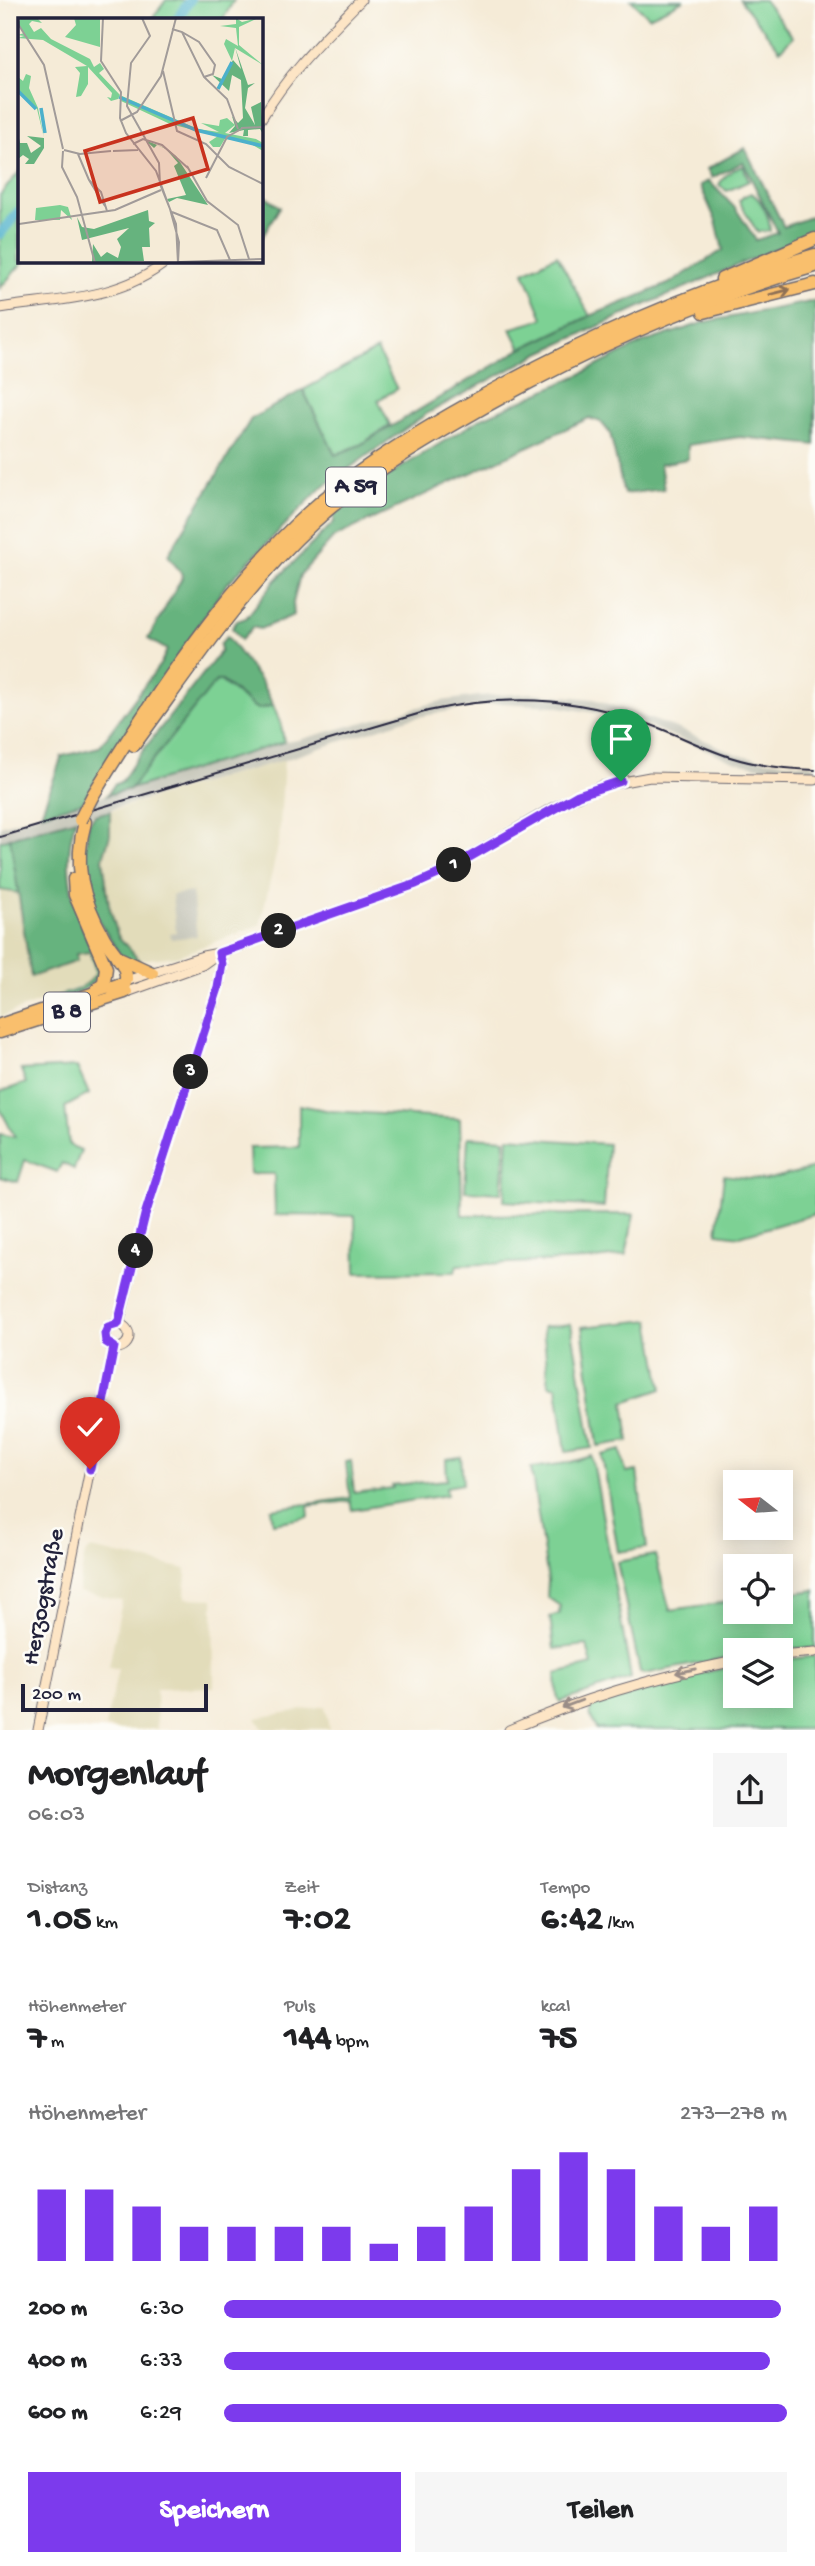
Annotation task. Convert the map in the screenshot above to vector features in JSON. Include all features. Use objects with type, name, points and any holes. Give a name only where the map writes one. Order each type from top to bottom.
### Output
[{"type":"highway","points":[[672,306],[707,285],[815,239]]},
{"type":"highway","name":"A 59","points":[[73,871],[73,847],[95,796],[267,554],[329,495],[386,453],[516,378],[672,306],[815,255]]},
{"type":"highway","name":"A 59","points":[[226,612],[313,522],[381,469],[510,393],[584,356],[666,320],[815,266]]},
{"type":"highway","points":[[666,320],[815,284]]},
{"type":"highway","name":"A 59","points":[[83,821],[78,860],[82,888],[97,926],[117,957]]},
{"type":"highway","points":[[73,871],[80,897],[122,987]]},
{"type":"highway","points":[[73,871],[75,895],[106,968],[104,982],[95,992]]},
{"type":"highway","points":[[117,957],[124,967],[122,987]]},
{"type":"highway","points":[[117,957],[152,973]]},
{"type":"main road","name":"B 8","points":[[0,1024],[95,992],[122,987]]},
{"type":"main road","name":"B 8","points":[[0,1033],[8,1027],[122,987]]},
{"type":"street","points":[[262,117],[279,88],[298,64],[361,0]]},
{"type":"street","points":[[0,307],[122,288],[166,262]]},
{"type":"street","points":[[122,987],[152,973],[219,953],[416,884],[445,871],[552,808],[601,786],[650,778],[815,780]]},
{"type":"street","points":[[122,987],[202,965],[219,953]]},
{"type":"street","points":[[118,1324],[145,1215],[218,988],[222,964],[219,953]]},
{"type":"street","points":[[118,1324],[127,1330],[128,1338],[121,1347],[114,1347],[106,1342],[105,1334],[108,1327],[118,1324]]},
{"type":"street","name":"Herzogstraße","points":[[38,1730],[114,1347]]},
{"type":"street","points":[[793,1654],[815,1652]]},
{"type":"street","points":[[509,1730],[584,1699],[671,1673],[723,1663]]},
{"type":"shaded area","points":[[532,693],[594,699],[679,729],[736,754],[815,765],[815,772],[765,768],[734,761],[643,724],[613,716],[554,706],[504,703],[480,705],[408,719],[284,760],[0,841],[0,826],[284,742],[441,701]]},
{"type":"shaded area","points":[[284,760],[279,842],[260,925],[177,956],[139,960],[118,936],[109,905],[103,858],[110,835],[110,811]]},
{"type":"shaded area","points":[[0,890],[20,893],[31,977],[77,960],[75,954],[90,952],[96,972],[91,982],[0,1017]]},
{"type":"shaded area","points":[[192,892],[197,936],[171,939],[170,933],[176,932],[172,895]]},
{"type":"shaded area","points":[[90,1549],[186,1569],[185,1598],[213,1599],[214,1687],[156,1689],[157,1729],[118,1730],[105,1727],[118,1669],[109,1667],[122,1601],[78,1592],[85,1553]]},
{"type":"shaded area","points":[[325,1706],[329,1729],[263,1729],[256,1718]]},
{"type":"green space","points":[[166,0],[234,0],[224,18],[153,18]]},
{"type":"green space","points":[[631,0],[684,0],[649,17]]},
{"type":"green space","points":[[740,0],[764,0],[793,37],[780,50]]},
{"type":"green space","points":[[745,148],[784,227],[815,215],[815,232],[538,354],[428,413],[321,488],[226,585],[83,802],[41,814],[62,756],[99,747],[161,663],[167,650],[148,639],[183,576],[168,555],[251,419],[303,390],[335,455],[360,445],[521,349],[590,316],[668,284],[723,250],[716,221],[700,185],[709,181],[736,209],[756,240],[778,233],[743,162],[712,178],[707,169]]},
{"type":"green space","points":[[743,166],[749,181],[727,191],[719,185],[729,173]]},
{"type":"green space","points":[[18,173],[18,262],[23,262],[0,288],[0,195]]},
{"type":"green space","points":[[751,193],[765,210],[770,231],[757,232],[739,201]]},
{"type":"green space","points":[[262,194],[280,207],[262,237]]},
{"type":"green space","points":[[557,255],[590,316],[521,349],[511,329],[543,318],[524,272]]},
{"type":"green space","points":[[815,301],[815,445],[740,437],[688,445],[688,459],[660,464],[664,489],[624,494],[610,433],[601,422],[589,418],[334,537],[300,575],[293,603],[294,615],[260,629],[253,627],[241,640],[232,628],[237,621],[246,618],[275,581],[334,522],[334,514],[400,468],[482,418],[579,375],[642,343],[705,322]]},
{"type":"green space","points":[[377,350],[397,389],[378,400],[390,425],[360,445],[335,455],[303,390]]},
{"type":"green space","points":[[227,636],[261,682],[273,705],[259,709],[254,707],[222,681],[216,681],[130,789],[107,795],[114,785],[122,781],[221,651],[220,644]]},
{"type":"green space","points":[[219,680],[254,707],[260,709],[273,705],[284,742],[130,789],[211,686]]},
{"type":"green space","points":[[110,811],[110,835],[103,858],[109,905],[118,936],[139,960],[134,964],[122,958],[97,918],[82,867],[89,822],[95,815]]},
{"type":"green space","points":[[76,819],[69,852],[69,868],[74,899],[90,952],[76,954],[77,961],[31,977],[10,838]]},
{"type":"green space","points":[[10,838],[20,893],[0,890],[0,841]]},
{"type":"green space","points":[[83,931],[102,964],[99,974],[88,987],[44,1003],[44,1000],[81,987],[96,972]]},
{"type":"green space","points":[[77,1067],[89,1094],[65,1107],[69,1145],[81,1150],[74,1169],[62,1163],[57,1172],[25,1160],[18,1182],[0,1177],[0,1134],[15,1137],[0,1109],[0,1092],[26,1083],[21,1070]]},
{"type":"green space","points":[[299,1105],[331,1111],[460,1119],[462,1215],[634,1214],[626,1255],[588,1260],[457,1265],[455,1272],[356,1273],[355,1216],[275,1215],[274,1174],[250,1174],[249,1148],[299,1147]]},
{"type":"green space","points":[[468,1137],[505,1139],[501,1193],[465,1191]]},
{"type":"green space","points":[[508,1137],[608,1144],[604,1207],[504,1201]]},
{"type":"green space","points":[[815,1168],[815,1214],[740,1236],[717,1233],[724,1175],[765,1180]]},
{"type":"green space","points":[[650,1320],[662,1389],[624,1402],[629,1441],[598,1446],[582,1327]]},
{"type":"green space","points":[[571,1324],[592,1448],[566,1452],[557,1387],[549,1385],[543,1327]]},
{"type":"green space","points":[[621,1450],[626,1473],[637,1471],[647,1548],[618,1552],[602,1455]]},
{"type":"green space","points":[[592,1456],[631,1678],[560,1702],[557,1696],[556,1674],[592,1665],[587,1645],[554,1649],[550,1617],[559,1614],[560,1606],[547,1597],[548,1581],[531,1468]]},
{"type":"green space","points":[[461,1457],[463,1484],[446,1487],[447,1495],[352,1510],[350,1501],[308,1506],[309,1517],[273,1523],[271,1509],[350,1498],[346,1462],[351,1461],[354,1493],[393,1488],[392,1485],[447,1480],[446,1459]]},
{"type":"green space","points":[[655,1555],[670,1610],[723,1603],[723,1624],[793,1624],[793,1593],[815,1590],[815,1648],[793,1649],[793,1638],[723,1638],[723,1658],[645,1674],[640,1672],[617,1562]]},
{"type":"green space","points":[[815,1656],[815,1729],[596,1729],[590,1714],[592,1702],[640,1686],[723,1669],[723,1708],[793,1708],[793,1659]]},
{"type":"waterway","points":[[178,18],[190,0]]},
{"type":"waterway","points":[[0,234],[18,212]]},
{"type":"tram line","points":[[0,837],[428,711],[481,702],[535,701],[588,707],[651,725],[741,760],[815,770]]},
{"type":"route","points":[[90,1469],[114,1347],[106,1342],[106,1330],[111,1325],[118,1324],[145,1215],[218,988],[222,964],[219,953],[416,884],[445,871],[552,808],[601,786],[621,781]]}]
